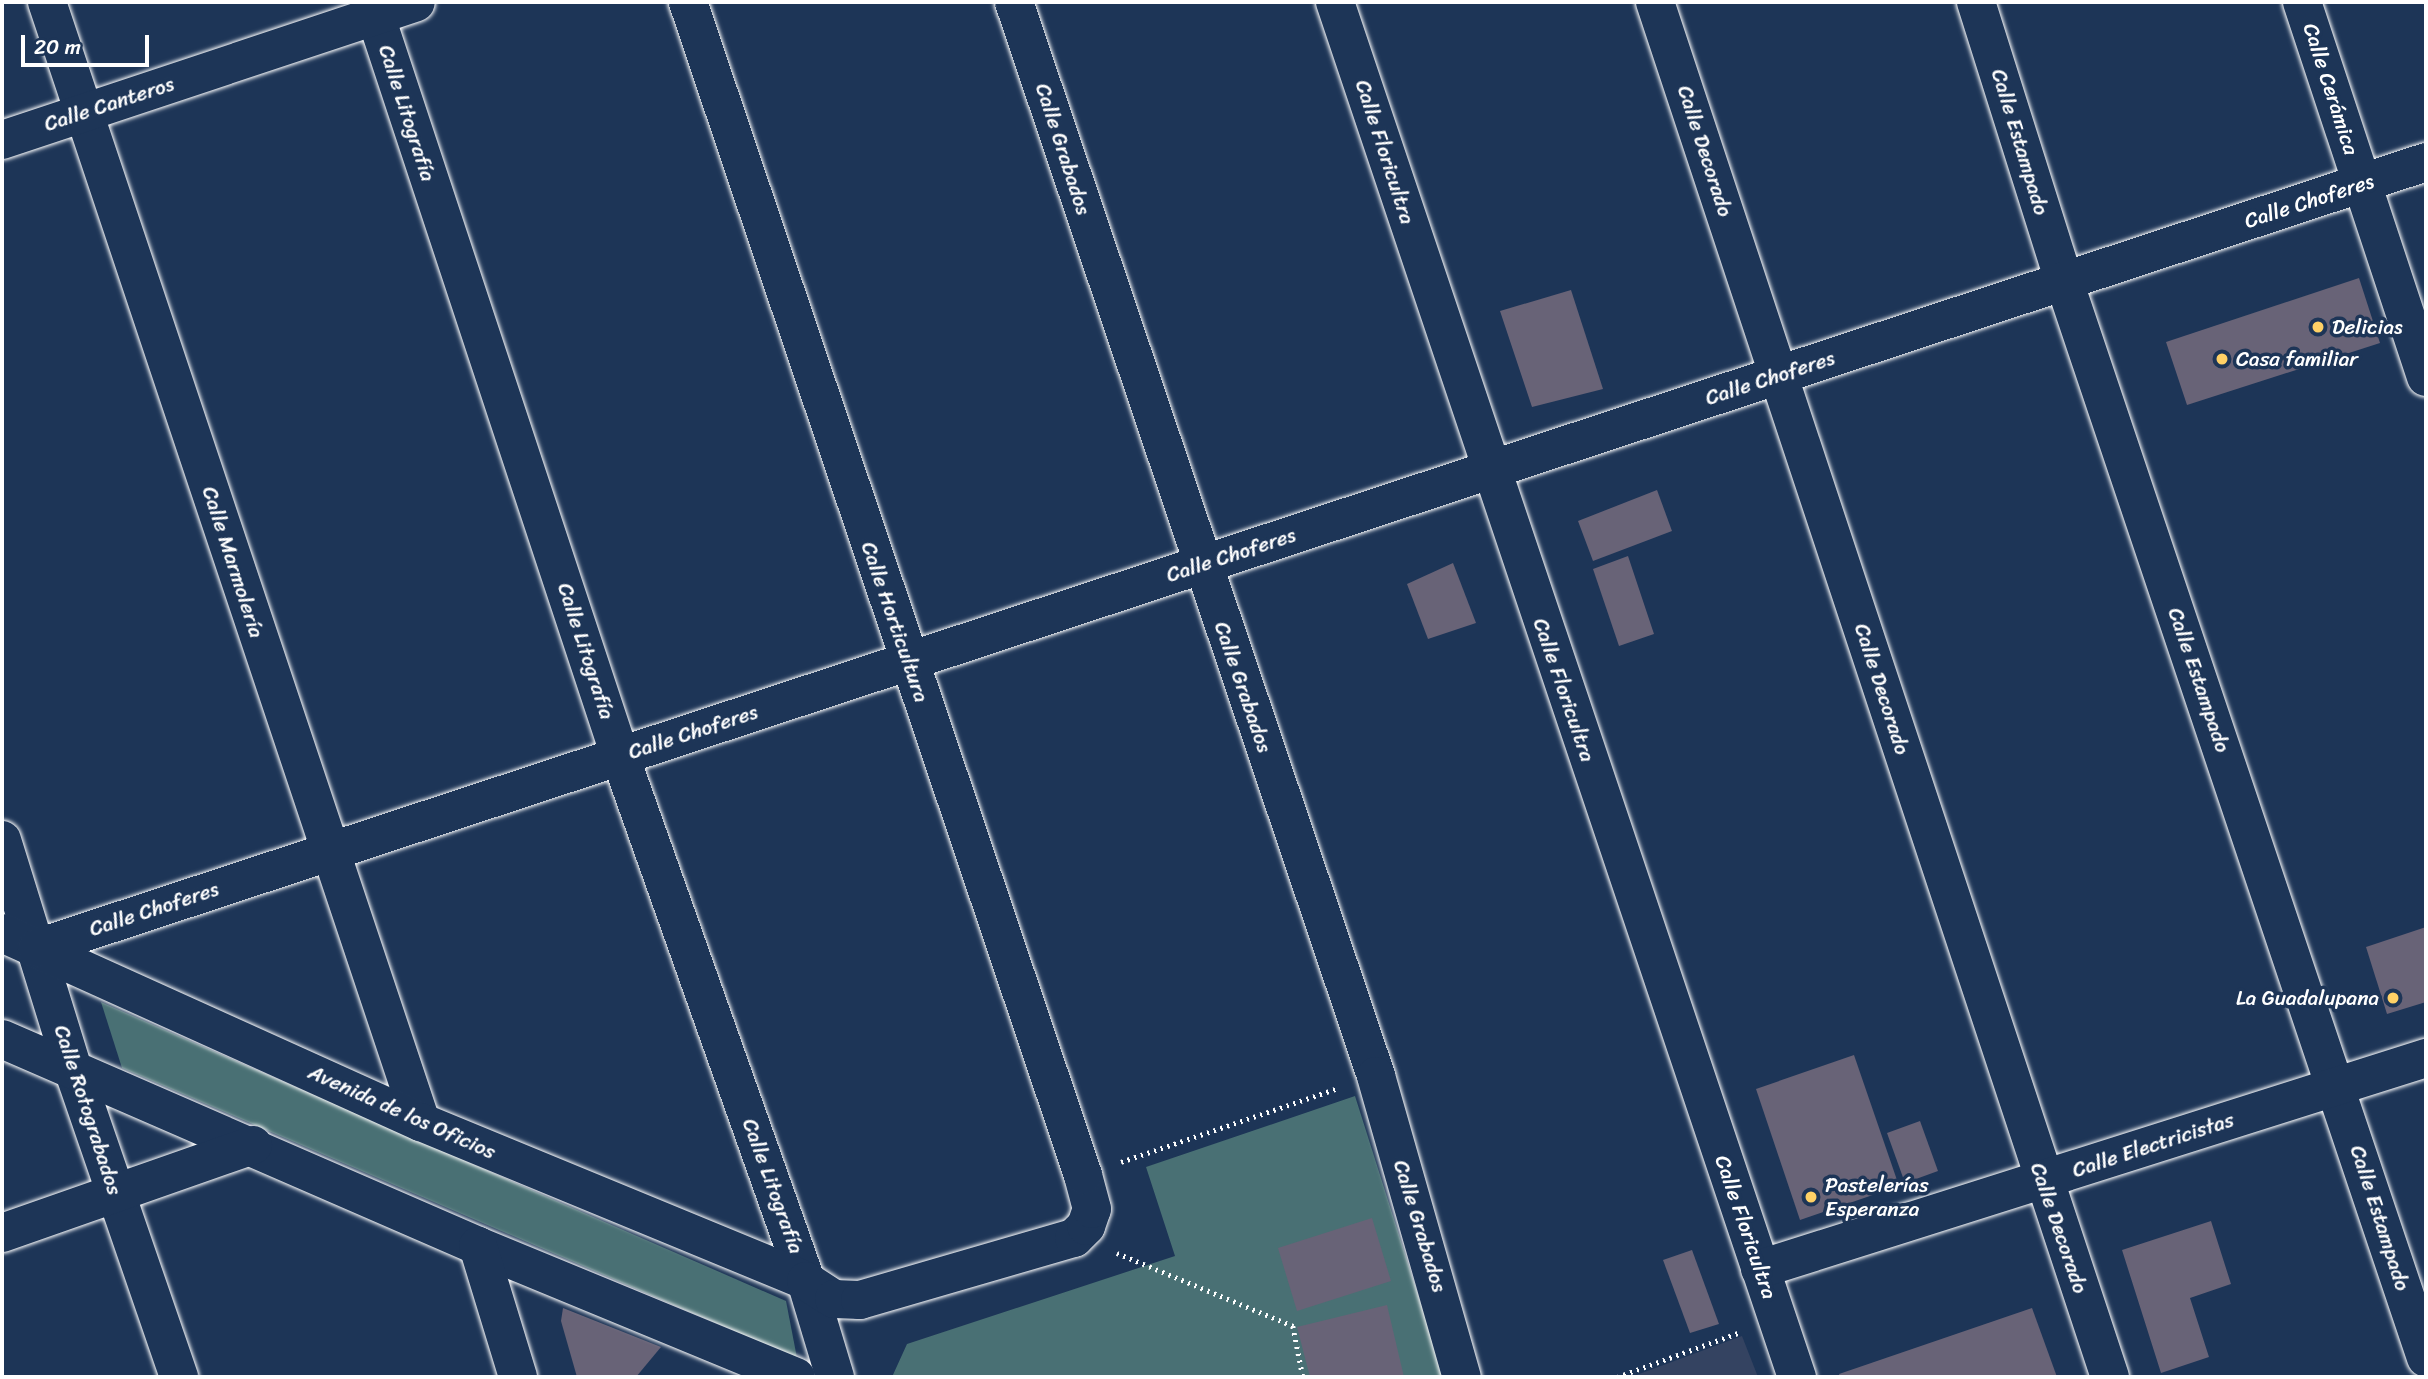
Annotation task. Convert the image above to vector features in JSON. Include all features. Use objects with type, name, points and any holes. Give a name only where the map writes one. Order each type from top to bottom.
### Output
[{"type":"street","name":"Calle Marmolería","points":[[47,2],[421,1122]]},
{"type":"street","name":"Calle Canteros","points":[[2,140],[373,9],[416,2]]},
{"type":"street","name":"Calle Horticultura","points":[[688,2],[1083,1175],[1092,1209],[1074,1238]]},
{"type":"street","name":"Calle Grabados","points":[[1014,2],[1201,565],[1376,1076],[1463,1376]]},
{"type":"street","name":"Calle Floricultra","points":[[1335,2],[1489,470],[1797,1377]]},
{"type":"street","name":"Calle Decorado","points":[[1655,2],[2110,1377]]},
{"type":"street","name":"Calle Estampado","points":[[1976,2],[2064,281],[2426,1358]]},
{"type":"street","name":"Calle Cerámica","points":[[2302,2],[2426,377]]},
{"type":"street","name":"Calle Litografía","points":[[373,9],[620,756],[806,1281],[835,1377]]},
{"type":"street","name":"Calle Choferes","points":[[37,948],[2426,162]]},
{"type":"street","name":"Calle Rotograbados","points":[[2,840],[73,1069],[179,1377]]},
{"type":"street","name":"Avenida de los Oficios","points":[[2,933],[421,1122],[806,1281],[834,1299],[860,1300],[1074,1238]]},
{"type":"street","points":[[2,1039],[253,1145],[478,1246],[796,1377]]},
{"type":"street","name":"Calle Electricistas","points":[[1760,1269],[2426,1058]]},
{"type":"street","points":[[2,1233],[253,1145]]},
{"type":"street","points":[[478,1246],[519,1377]]},
{"type":"path","points":[[1083,1175],[1376,1076]]},
{"type":"path","points":[[1074,1238],[1293,1326],[1303,1377]]},
{"type":"path","points":[[1617,1377],[1776,1319]]},
{"type":"shaded area","points":[[1742,1336],[1758,1377],[1631,1377]]},
{"type":"green space","points":[[101,1002],[786,1301],[797,1358],[122,1068]]},
{"type":"green space","points":[[1355,1096],[1444,1377],[892,1377],[907,1344],[1175,1256],[1146,1167]]},
{"type":"building","points":[[2359,278],[2380,343],[2187,405],[2166,342]]},
{"type":"building","points":[[1571,290],[1603,389],[1532,407],[1500,311]]},
{"type":"building","points":[[1657,490],[1672,531],[1593,561],[1578,521]]},
{"type":"building","points":[[1628,556],[1654,634],[1619,646],[1593,569]]},
{"type":"building","points":[[1453,563],[1476,623],[1428,639],[1407,584]]},
{"type":"building","points":[[2426,927],[2426,1002],[2387,1014],[2366,947]]},
{"type":"building","points":[[1854,1055],[1899,1186],[1800,1220],[1756,1089]]},
{"type":"building","points":[[1920,1121],[1938,1171],[1905,1183],[1887,1133]]},
{"type":"building","points":[[1372,1218],[1391,1281],[1297,1311],[1278,1248]]},
{"type":"building","points":[[2211,1221],[2231,1284],[2190,1298],[2209,1357],[2161,1373],[2122,1250]]},
{"type":"building","points":[[1692,1250],[1719,1324],[1690,1333],[1663,1260]]},
{"type":"building","points":[[1387,1305],[1404,1377],[1310,1377],[1297,1327]]},
{"type":"building","points":[[563,1308],[661,1347],[636,1377],[577,1377],[561,1321]]},
{"type":"building","points":[[2032,1308],[2057,1377],[1840,1377],[1839,1374]]},
{"type":"place","name":"Delicias","points":[[2318,327]]},
{"type":"place","name":"Casa familiar","points":[[2222,359]]},
{"type":"place","name":"La Guadalupana","points":[[2393,998]]},
{"type":"place","name":"Pastelerías Esperanza","points":[[1811,1197]]}]
